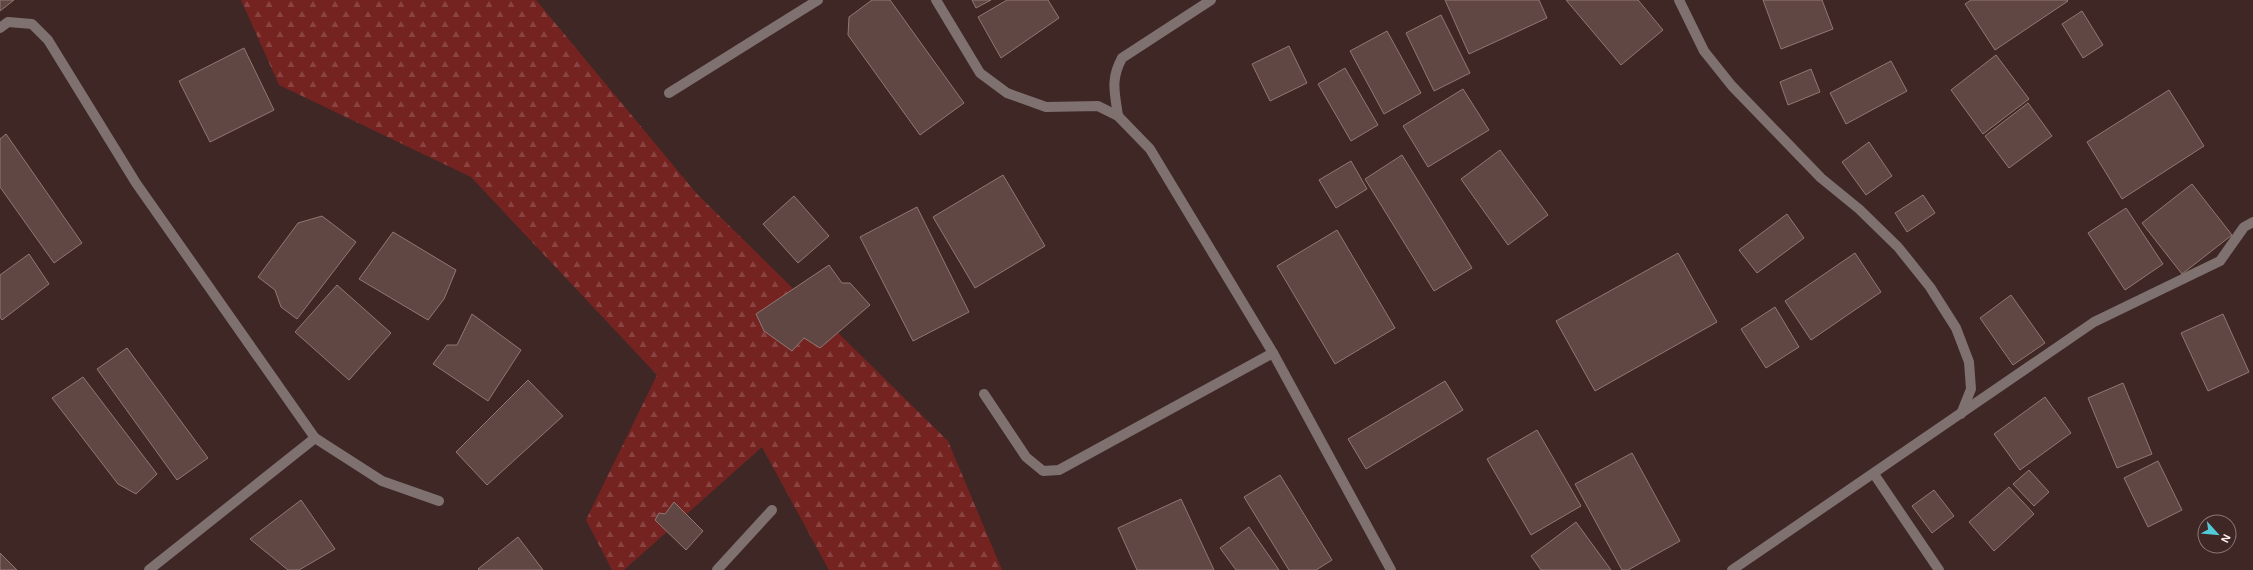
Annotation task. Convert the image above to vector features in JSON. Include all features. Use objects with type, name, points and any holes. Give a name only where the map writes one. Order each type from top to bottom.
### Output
[{"type":"street","points":[[669,93],[818,0]]},
{"type":"street","points":[[936,0],[980,73],[1007,93],[1046,107],[1098,106],[1118,116],[1150,148],[1273,353],[1390,570]]},
{"type":"street","points":[[1118,116],[1114,90],[1114,72],[1122,58],[1211,0]]},
{"type":"street","points":[[1679,0],[1704,51],[1732,86],[1821,178],[1859,209],[1898,247],[1930,287],[1956,328],[1969,362],[1971,389],[1961,414]]},
{"type":"street","points":[[0,28],[8,22],[32,24],[48,40],[136,183],[315,438],[382,481],[439,501]]},
{"type":"street","points":[[1732,570],[2094,322],[2220,261],[2244,227],[2253,222]]},
{"type":"street","points":[[984,394],[1026,457],[1043,471],[1058,470],[1273,353]]},
{"type":"street","points":[[149,570],[315,438]]},
{"type":"street","points":[[1874,474],[1940,570]]},
{"type":"street","points":[[716,570],[772,510]]},
{"type":"green space","points":[[241,0],[536,0],[697,194],[948,441],[1002,570],[829,570],[762,447],[624,570],[612,570],[586,520],[657,375],[471,177],[279,85]]},
{"type":"building","points":[[0,0],[14,0],[0,11]]},
{"type":"building","points":[[872,0],[890,0],[964,103],[920,135],[848,35],[849,17]]},
{"type":"building","points":[[972,0],[991,0],[976,8]]},
{"type":"building","points":[[1007,0],[1048,0],[1059,18],[1001,58],[978,17]]},
{"type":"building","points":[[1445,0],[1539,0],[1547,18],[1469,54]]},
{"type":"building","points":[[1566,0],[1638,0],[1663,30],[1621,65]]},
{"type":"building","points":[[1763,0],[1822,0],[1833,29],[1781,49]]},
{"type":"building","points":[[1971,0],[2068,1],[1995,50],[1965,4]]},
{"type":"building","points":[[2082,11],[2103,45],[2083,58],[2062,24]]},
{"type":"building","points":[[1441,15],[1470,73],[1434,91],[1406,33]]},
{"type":"building","points":[[1387,31],[1421,93],[1384,114],[1350,51]]},
{"type":"building","points":[[1289,46],[1307,83],[1270,101],[1252,64]]},
{"type":"building","points":[[244,48],[274,110],[210,142],[179,81]]},
{"type":"building","points":[[1996,55],[2029,99],[1983,134],[1951,90]]},
{"type":"building","points":[[1891,61],[1907,91],[1846,124],[1830,93]]},
{"type":"building","points":[[1345,68],[1378,125],[1351,141],[1318,84]]},
{"type":"building","points":[[1811,69],[1820,92],[1788,105],[1780,82]]},
{"type":"building","points":[[1463,89],[1489,130],[1428,167],[1403,126]]},
{"type":"building","points":[[2169,90],[2204,146],[2122,199],[2087,142]]},
{"type":"building","points":[[2028,103],[2052,136],[2009,168],[1985,136]]},
{"type":"building","points":[[6,134],[82,243],[54,263],[0,187],[0,139]]},
{"type":"building","points":[[1869,142],[1892,176],[1866,195],[1842,162]]},
{"type":"building","points":[[1500,150],[1548,215],[1508,245],[1461,179]]},
{"type":"building","points":[[1402,155],[1472,268],[1434,291],[1365,179]]},
{"type":"building","points":[[1351,161],[1367,189],[1336,208],[1319,180]]},
{"type":"building","points":[[1003,175],[1045,246],[975,288],[933,217]]},
{"type":"building","points":[[2192,184],[2232,235],[2182,274],[2142,223]]},
{"type":"building","points":[[1923,195],[1935,213],[1907,232],[1895,213]]},
{"type":"building","points":[[794,196],[829,236],[798,263],[763,224]]},
{"type":"building","points":[[917,207],[969,312],[913,341],[860,237]]},
{"type":"building","points":[[2126,208],[2163,264],[2125,290],[2088,233]]},
{"type":"building","points":[[1787,214],[1804,238],[1757,273],[1739,250]]},
{"type":"building","points":[[322,216],[356,242],[297,319],[281,307],[275,290],[258,277],[298,223]]},
{"type":"building","points":[[1337,230],[1395,328],[1335,364],[1277,266]]},
{"type":"building","points":[[393,232],[456,270],[444,299],[428,320],[359,279]]},
{"type":"building","points":[[1678,253],[1717,322],[1595,391],[1556,321]]},
{"type":"building","points":[[1855,253],[1881,292],[1811,340],[1785,301]]},
{"type":"building","points":[[29,254],[49,284],[2,320],[0,317],[0,275]]},
{"type":"building","points":[[829,265],[842,283],[850,283],[870,305],[820,348],[804,338],[792,351],[764,331],[756,314]]},
{"type":"building","points":[[337,285],[391,333],[349,380],[295,332]]},
{"type":"building","points":[[2011,295],[2045,343],[2013,365],[1980,318]]},
{"type":"building","points":[[1775,307],[1799,347],[1766,368],[1741,329]]},
{"type":"building","points":[[472,314],[521,350],[488,401],[433,364],[447,345],[457,345]]},
{"type":"building","points":[[2223,314],[2249,372],[2208,391],[2181,333]]},
{"type":"building","points":[[127,348],[208,458],[177,480],[97,369]]},
{"type":"building","points":[[83,377],[157,474],[136,494],[118,484],[52,398]]},
{"type":"building","points":[[528,380],[563,416],[487,485],[456,452]]},
{"type":"building","points":[[1445,381],[1463,410],[1366,469],[1348,439]]},
{"type":"building","points":[[2123,383],[2152,454],[2117,468],[2088,398]]},
{"type":"building","points":[[2045,397],[2071,433],[2020,470],[1994,434]]},
{"type":"building","points":[[1537,430],[1581,506],[1531,535],[1487,459]]},
{"type":"building","points":[[1632,453],[1680,541],[1628,570],[1622,570],[1575,484]]},
{"type":"building","points":[[2158,461],[2182,510],[2148,527],[2124,478]]},
{"type":"building","points":[[2029,470],[2049,492],[2034,506],[2013,484]]},
{"type":"building","points":[[1280,475],[1332,560],[1316,570],[1289,570],[1244,497]]},
{"type":"building","points":[[2009,487],[2034,514],[1994,551],[1969,522]]},
{"type":"building","points":[[1934,490],[1954,516],[1932,533],[1912,506]]},
{"type":"building","points":[[1181,499],[1214,570],[1137,570],[1118,528]]},
{"type":"building","points":[[301,500],[335,549],[299,570],[288,570],[250,539]]},
{"type":"building","points":[[674,502],[703,531],[686,550],[655,520],[659,513],[665,514]]},
{"type":"building","points":[[1576,522],[1611,570],[1541,570],[1531,556]]},
{"type":"building","points":[[1249,527],[1279,570],[1236,570],[1220,548]]},
{"type":"building","points":[[518,537],[543,570],[478,569]]},
{"type":"building","points":[[0,553],[17,570],[0,570]]}]
